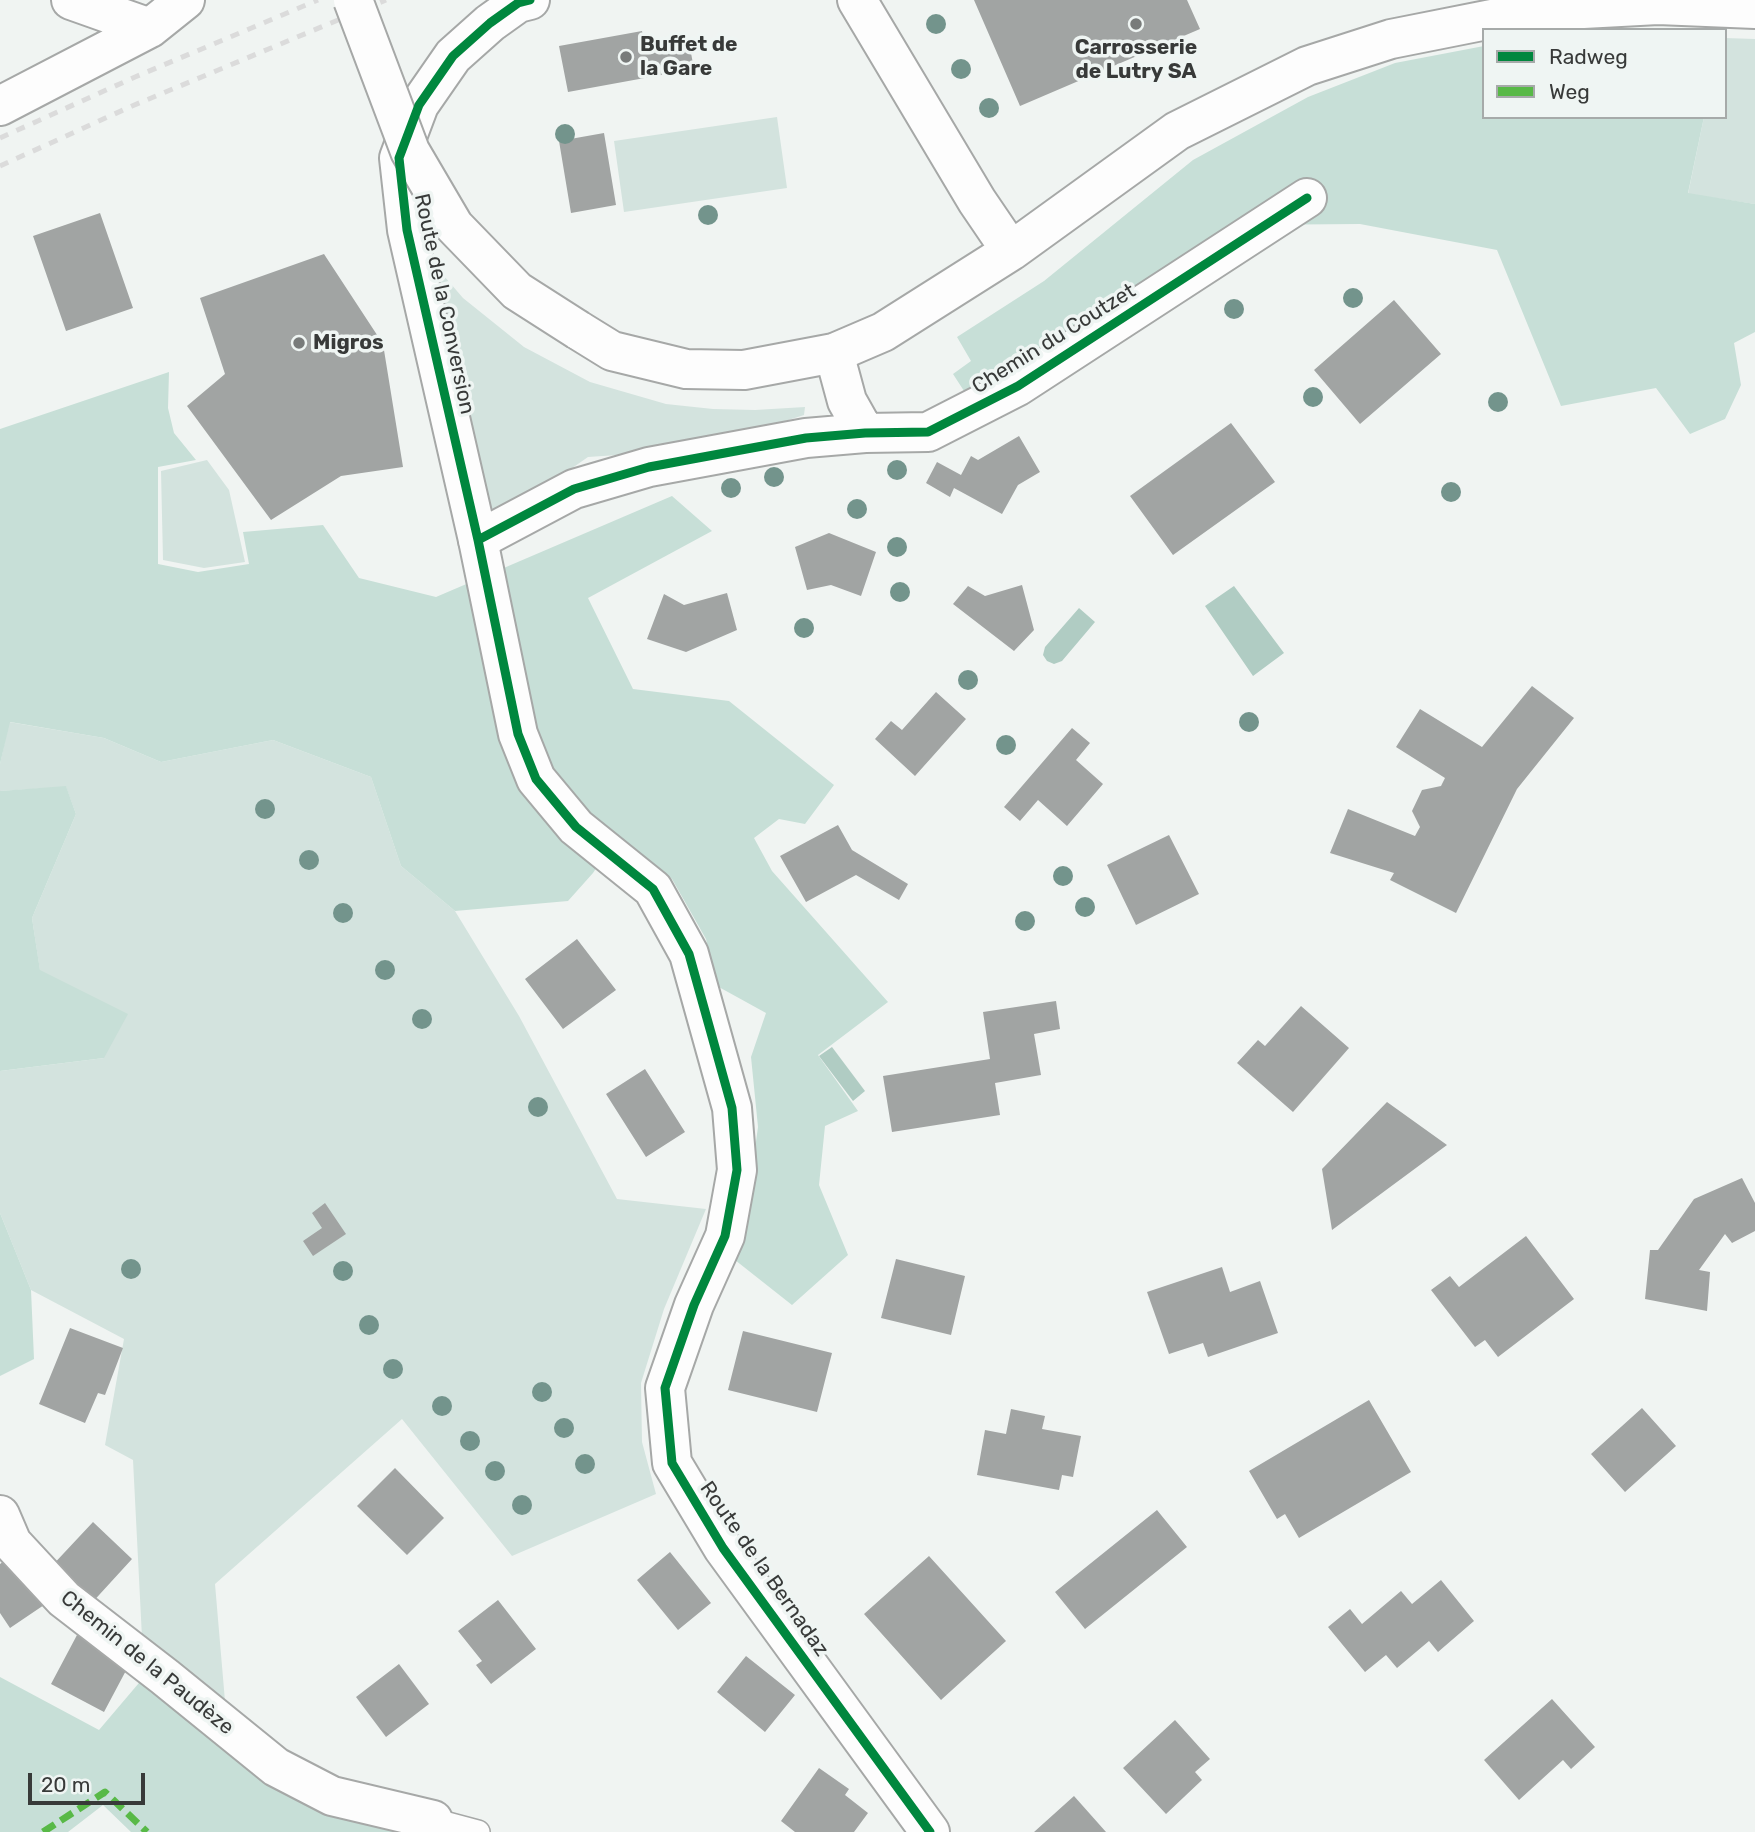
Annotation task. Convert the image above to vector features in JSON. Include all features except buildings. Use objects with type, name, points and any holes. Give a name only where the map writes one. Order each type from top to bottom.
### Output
[{"type":"street","points":[[71,0],[150,28]]},
{"type":"street","points":[[0,106],[150,28],[185,0]]},
{"type":"street","points":[[353,0],[410,151],[454,226],[517,291],[612,351],[686,369],[744,370],[834,353],[883,332],[1011,251],[1177,131],[1307,66],[1391,39],[1527,12],[1658,5],[1755,9]]},
{"type":"street","name":"Route de la Conversion","points":[[478,540],[407,230],[399,158],[419,105],[453,56],[509,9],[530,0]]},
{"type":"street","points":[[857,0],[977,201],[1011,251]]},
{"type":"street","name":"Chemin du Coutzet","points":[[478,540],[574,489],[649,467],[806,438],[928,432],[1018,386],[1307,198]]},
{"type":"street","points":[[834,353],[847,401],[865,433]]},
{"type":"street","name":"Route de la Bernadaz","points":[[478,540],[518,734],[536,779],[576,827],[653,888],[688,954],[732,1108],[737,1170],[725,1236],[694,1305],[665,1388],[672,1464],[723,1548],[930,1832]]},
{"type":"street","name":"Chemin de la Paudèze","points":[[0,1515],[12,1543],[64,1599],[276,1767],[332,1796],[433,1820]]},
{"type":"lane","name":"Chemin de la Paudèze","points":[[433,1820],[478,1832]]},
{"type":"shaded area","points":[[1727,38],[1755,39],[1755,204],[1688,194],[1704,119],[1727,119]]},
{"type":"shaded area","points":[[1482,46],[1482,119],[1704,119],[1688,193],[1755,204],[1755,332],[1734,343],[1741,385],[1725,419],[1690,434],[1656,388],[1561,406],[1497,250],[1360,224],[1238,225],[1012,370],[966,394],[953,374],[971,361],[957,337],[1044,281],[1193,160],[1308,97],[1395,63]]},
{"type":"shaded area","points":[[777,117],[787,188],[624,212],[614,141]]},
{"type":"shaded area","points":[[426,255],[463,298],[524,347],[590,382],[666,404],[755,410],[805,407],[804,415],[776,424],[618,455],[588,457],[565,473],[495,510],[482,504]]},
{"type":"shaded area","points":[[169,372],[168,408],[174,433],[196,460],[158,467],[158,564],[198,572],[249,564],[243,532],[323,525],[359,578],[436,597],[672,496],[712,531],[588,598],[633,689],[729,701],[834,785],[805,824],[779,819],[754,838],[772,871],[888,1002],[818,1055],[858,1111],[825,1126],[819,1185],[848,1255],[792,1305],[735,1260],[746,1213],[758,1127],[751,1057],[766,1013],[717,986],[706,939],[672,879],[617,836],[593,873],[568,901],[455,911],[401,866],[371,777],[273,740],[161,762],[104,738],[10,722],[0,764],[0,429]]},
{"type":"shaded area","points":[[207,460],[229,490],[245,562],[204,568],[163,560],[161,471]]},
{"type":"shaded area","points":[[1234,586],[1284,653],[1253,676],[1205,606]]},
{"type":"shaded area","points":[[1079,608],[1095,622],[1062,661],[1054,664],[1047,661],[1043,655],[1045,647]]},
{"type":"shaded area","points":[[9,722],[104,738],[161,762],[273,740],[371,777],[401,866],[455,911],[519,1016],[617,1199],[706,1209],[664,1309],[641,1383],[642,1442],[656,1494],[512,1556],[402,1419],[215,1584],[229,1748],[144,1677],[133,1460],[105,1445],[124,1339],[31,1290],[0,1213],[0,1071],[104,1058],[40,971],[32,918],[76,814],[66,787],[0,791],[0,764]]},
{"type":"shaded area","points":[[66,786],[76,814],[32,918],[40,970],[128,1014],[104,1058],[0,1071],[0,791]]},
{"type":"shaded area","points":[[832,1047],[865,1091],[853,1101],[819,1056]]},
{"type":"shaded area","points":[[0,1213],[31,1290],[34,1359],[0,1376]]},
{"type":"shaded area","points":[[0,1677],[99,1730],[144,1677],[229,1748],[466,1832],[131,1832],[103,1805],[68,1832],[0,1832]]},
{"type":"railway","points":[[0,138],[135,77],[318,0]]},
{"type":"railway","points":[[0,166],[132,106],[386,0]]},
{"type":"marked path","points":[[43,1832],[105,1792],[147,1832]]},
{"type":"cycle path","points":[[530,0],[518,3],[490,23],[453,56],[419,105],[399,158],[407,230],[478,540],[518,734],[536,779],[576,827],[653,889],[689,954],[732,1108],[737,1170],[725,1236],[694,1305],[665,1388],[672,1463],[723,1548],[930,1832]]},
{"type":"cycle path","points":[[478,540],[574,489],[649,467],[806,438],[928,432],[1018,386],[1307,198]]},
{"type":"place","name":"Carrosserie de Lutry SA","points":[[1136,24]]},
{"type":"place","name":"Buffet de la Gare","points":[[626,57]]},
{"type":"place","name":"Migros","points":[[299,343]]}]
